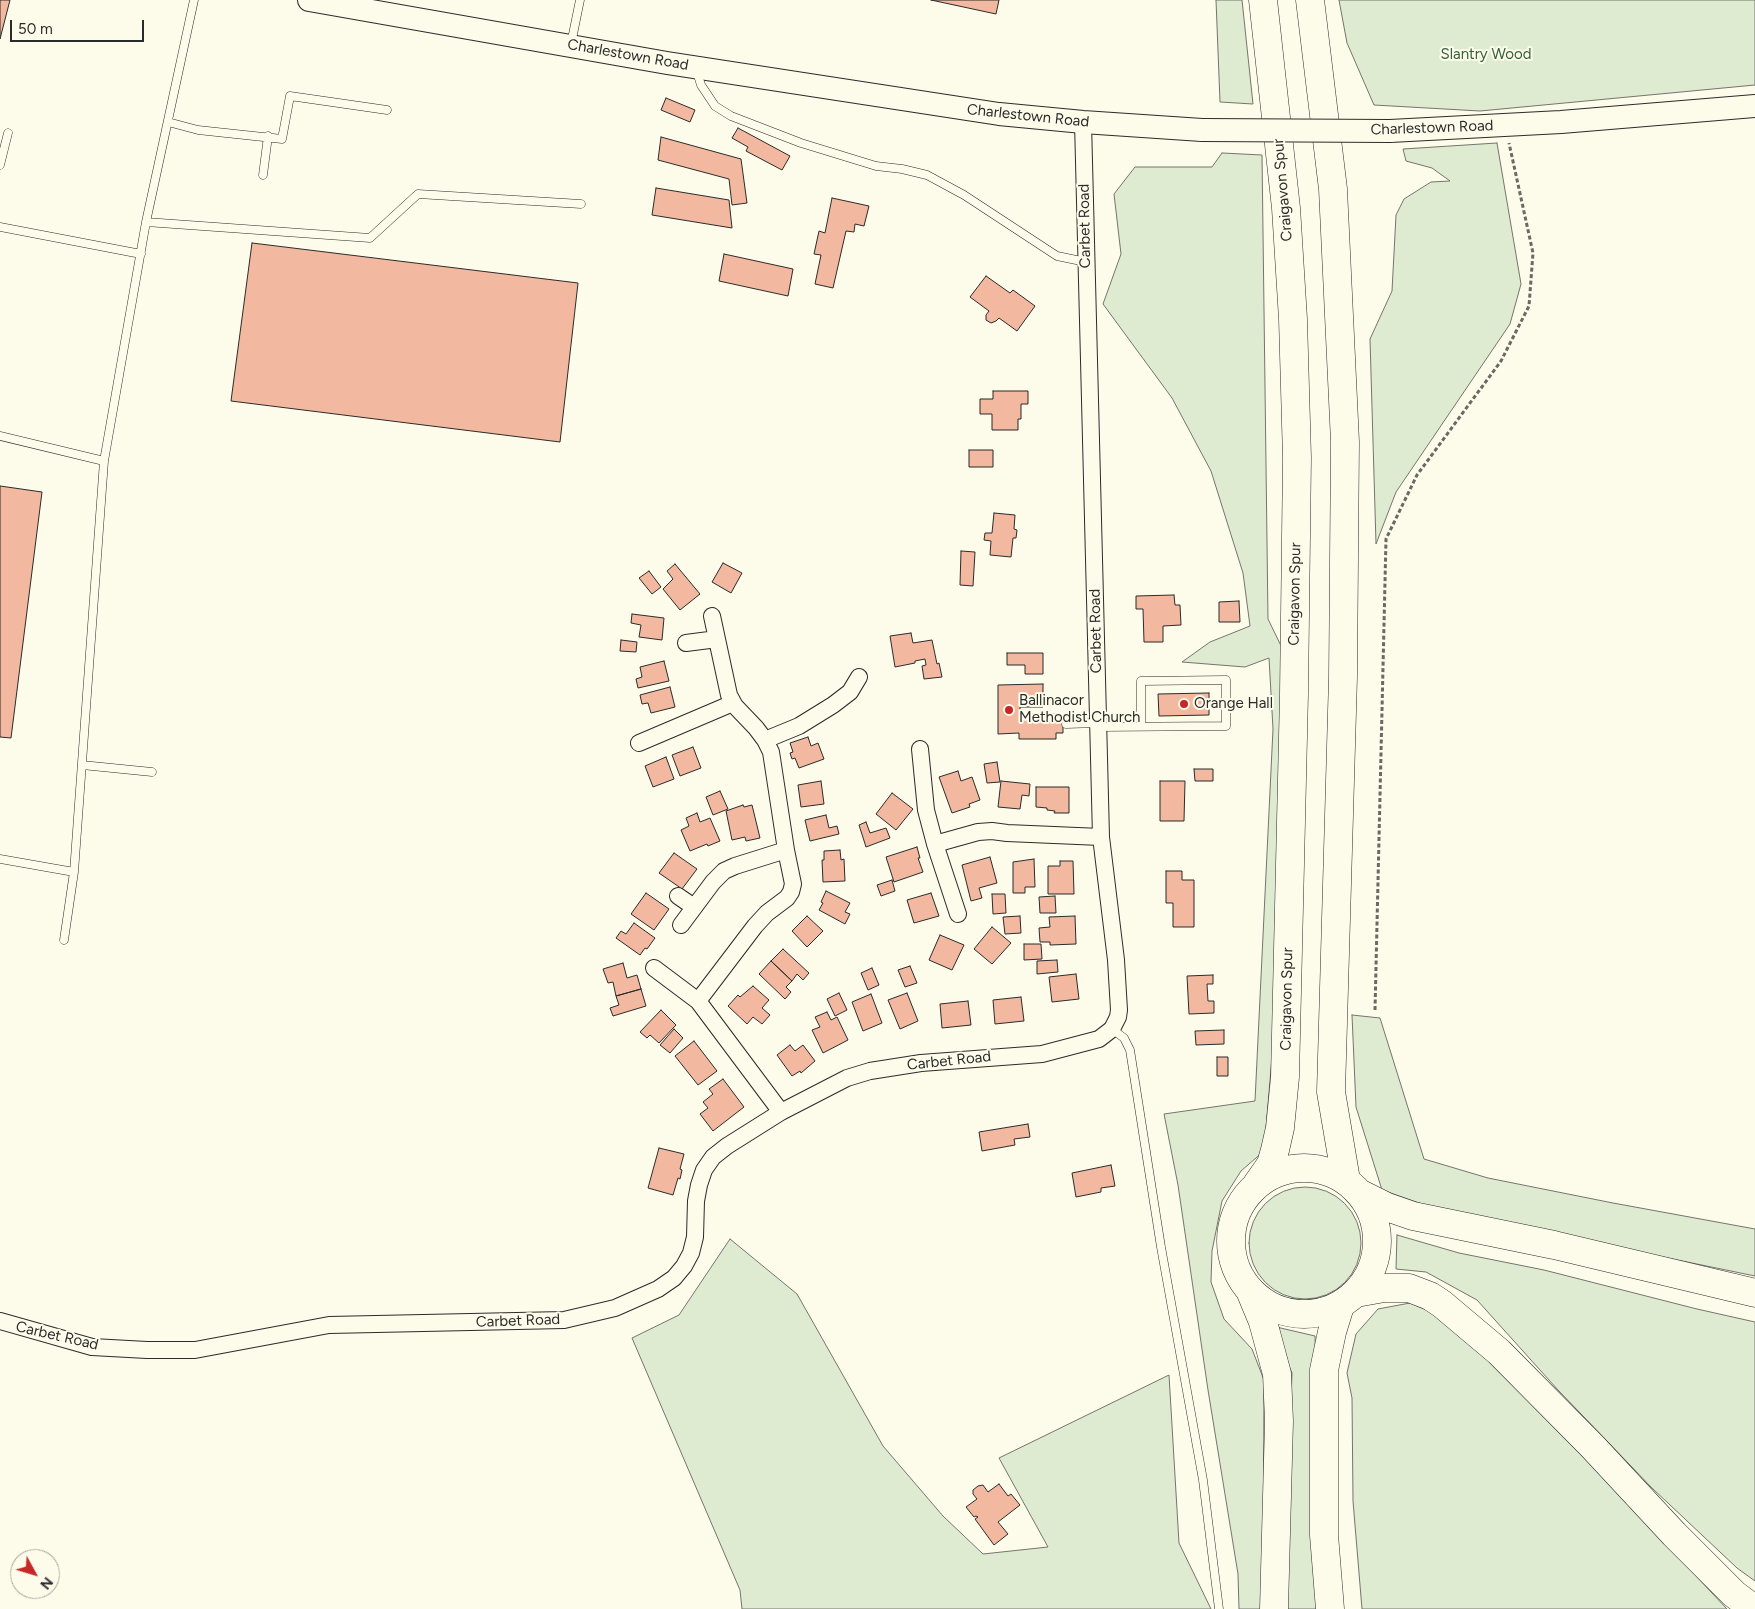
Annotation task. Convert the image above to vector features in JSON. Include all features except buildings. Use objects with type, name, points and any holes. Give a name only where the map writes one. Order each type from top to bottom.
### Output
[{"type":"highway","name":"Craigavon Spur","points":[[1257,1184],[1271,1164],[1275,1150],[1280,1128],[1285,1077],[1294,694],[1297,458],[1293,319],[1286,208],[1263,0]]},
{"type":"highway","points":[[1310,0],[1333,189],[1345,442],[1343,677],[1331,1092],[1354,1188],[1372,1212],[1378,1237],[1376,1258],[1370,1274],[1348,1300],[1332,1332],[1324,1370],[1324,1536],[1330,1609]]},
{"type":"highway","points":[[1274,1609],[1279,1420],[1277,1374],[1263,1322],[1251,1293],[1236,1269],[1231,1253],[1230,1235],[1234,1218],[1243,1199],[1257,1184],[1277,1172],[1299,1168],[1326,1171],[1387,1207],[1413,1216],[1554,1245],[1755,1293]]},
{"type":"highway","points":[[1251,1293],[1265,1304],[1285,1313],[1303,1315],[1323,1313],[1348,1300],[1384,1288],[1409,1288],[1430,1296],[1499,1352],[1593,1447],[1674,1534],[1734,1594],[1754,1609]]},
{"type":"main road","name":"Charlestown Road","points":[[309,0],[696,67],[999,114],[1083,122],[1202,130],[1390,131],[1561,122],[1755,106]]},
{"type":"street","name":"Carbet Road","points":[[0,1321],[92,1346],[147,1350],[194,1350],[328,1325],[564,1320],[614,1308],[658,1289],[674,1278],[684,1266],[691,1253],[696,1237],[696,1201],[699,1185],[704,1170],[713,1156],[781,1112],[847,1078],[870,1071],[921,1062],[1042,1054],[1099,1039],[1107,1035],[1118,1017],[1118,990],[1101,837],[1083,122]]},
{"type":"street","points":[[698,1001],[755,926],[767,912],[786,898],[794,884],[786,850],[771,752],[765,740],[733,703],[729,695],[712,616]]},
{"type":"street","points":[[686,643],[717,638]]},
{"type":"street","points":[[765,740],[798,726],[833,705],[850,692],[859,677]]},
{"type":"street","points":[[640,743],[733,703]]},
{"type":"street","points":[[920,749],[926,810],[958,914]]},
{"type":"street","points":[[935,844],[978,832],[992,831],[1101,837]]},
{"type":"street","points":[[680,925],[713,882],[724,871],[786,850]]},
{"type":"street","points":[[678,896],[694,907]]},
{"type":"street","points":[[654,968],[698,1001],[781,1112]]},
{"type":"lane","points":[[64,940],[74,872],[104,461],[146,222],[194,0]]},
{"type":"lane","points":[[570,46],[580,0]]},
{"type":"lane","points":[[696,67],[701,85],[716,106],[731,116],[801,144],[876,166],[902,169],[927,175],[964,195],[1057,256],[1086,262]]},
{"type":"lane","points":[[168,122],[198,130],[282,138],[290,96],[387,110]]},
{"type":"lane","points":[[0,165],[8,133]]},
{"type":"lane","points":[[263,176],[268,136]]},
{"type":"lane","points":[[146,222],[370,238],[418,194],[581,204]]},
{"type":"lane","points":[[0,227],[141,254]]},
{"type":"lane","points":[[0,436],[104,461]]},
{"type":"lane","points":[[1066,724],[1141,726],[1226,726],[1226,680],[1141,681],[1141,726]]},
{"type":"lane","points":[[82,765],[152,772]]},
{"type":"lane","points":[[0,859],[74,872]]},
{"type":"lane","points":[[1112,1029],[1124,1038],[1130,1050],[1161,1247],[1203,1480],[1219,1609]]},
{"type":"path","points":[[1375,1010],[1386,539],[1417,476],[1501,361],[1529,306],[1533,253],[1506,125]]},
{"type":"green space","points":[[1216,0],[1242,0],[1253,104],[1220,102]]},
{"type":"green space","name":"Slantry Wood","points":[[1339,0],[1755,0],[1755,85],[1480,111],[1374,105],[1347,43]]},
{"type":"green space","points":[[1497,143],[1521,284],[1510,324],[1396,492],[1376,544],[1370,339],[1392,291],[1396,215],[1404,199],[1431,182],[1450,181],[1432,168],[1406,161],[1403,149]]},
{"type":"green space","points":[[1222,153],[1262,155],[1268,619],[1285,654],[1275,1022],[1264,1151],[1241,1171],[1222,1201],[1212,1251],[1211,1282],[1224,1319],[1252,1349],[1264,1380],[1263,1609],[1239,1609],[1238,1574],[1208,1390],[1178,1185],[1164,1114],[1255,1101],[1273,729],[1269,658],[1245,667],[1182,662],[1210,642],[1250,626],[1243,573],[1211,471],[1172,398],[1103,304],[1121,254],[1114,194],[1135,167],[1212,167]]},
{"type":"green space","points":[[1352,1015],[1380,1018],[1424,1159],[1488,1178],[1755,1229],[1755,1276],[1445,1212],[1382,1190],[1356,1107]]},
{"type":"green space","points":[[1305,1187],[1326,1191],[1345,1203],[1357,1222],[1361,1243],[1357,1264],[1345,1283],[1326,1295],[1305,1299],[1284,1295],[1265,1283],[1253,1264],[1249,1243],[1253,1222],[1265,1203],[1284,1191]]},
{"type":"green space","points":[[1397,1235],[1459,1253],[1544,1270],[1755,1322],[1755,1581],[1737,1568],[1652,1488],[1558,1390],[1477,1300],[1426,1272],[1396,1269]]},
{"type":"green space","points":[[730,1239],[797,1294],[883,1446],[943,1516],[983,1554],[1048,1547],[999,1458],[1169,1375],[1179,1543],[1211,1609],[742,1609],[740,1590],[632,1338],[679,1315]]},
{"type":"green space","points":[[1410,1303],[1443,1317],[1542,1412],[1727,1609],[1362,1609],[1353,1501],[1352,1398],[1347,1373],[1356,1334],[1378,1309]]},
{"type":"green space","points":[[1272,1326],[1315,1336],[1322,1609],[1286,1609],[1292,1373]]},
{"type":"place","name":"Orange Hall","points":[[1184,704]]},
{"type":"place","name":"Ballinacor Methodist Church","points":[[1009,710]]}]
